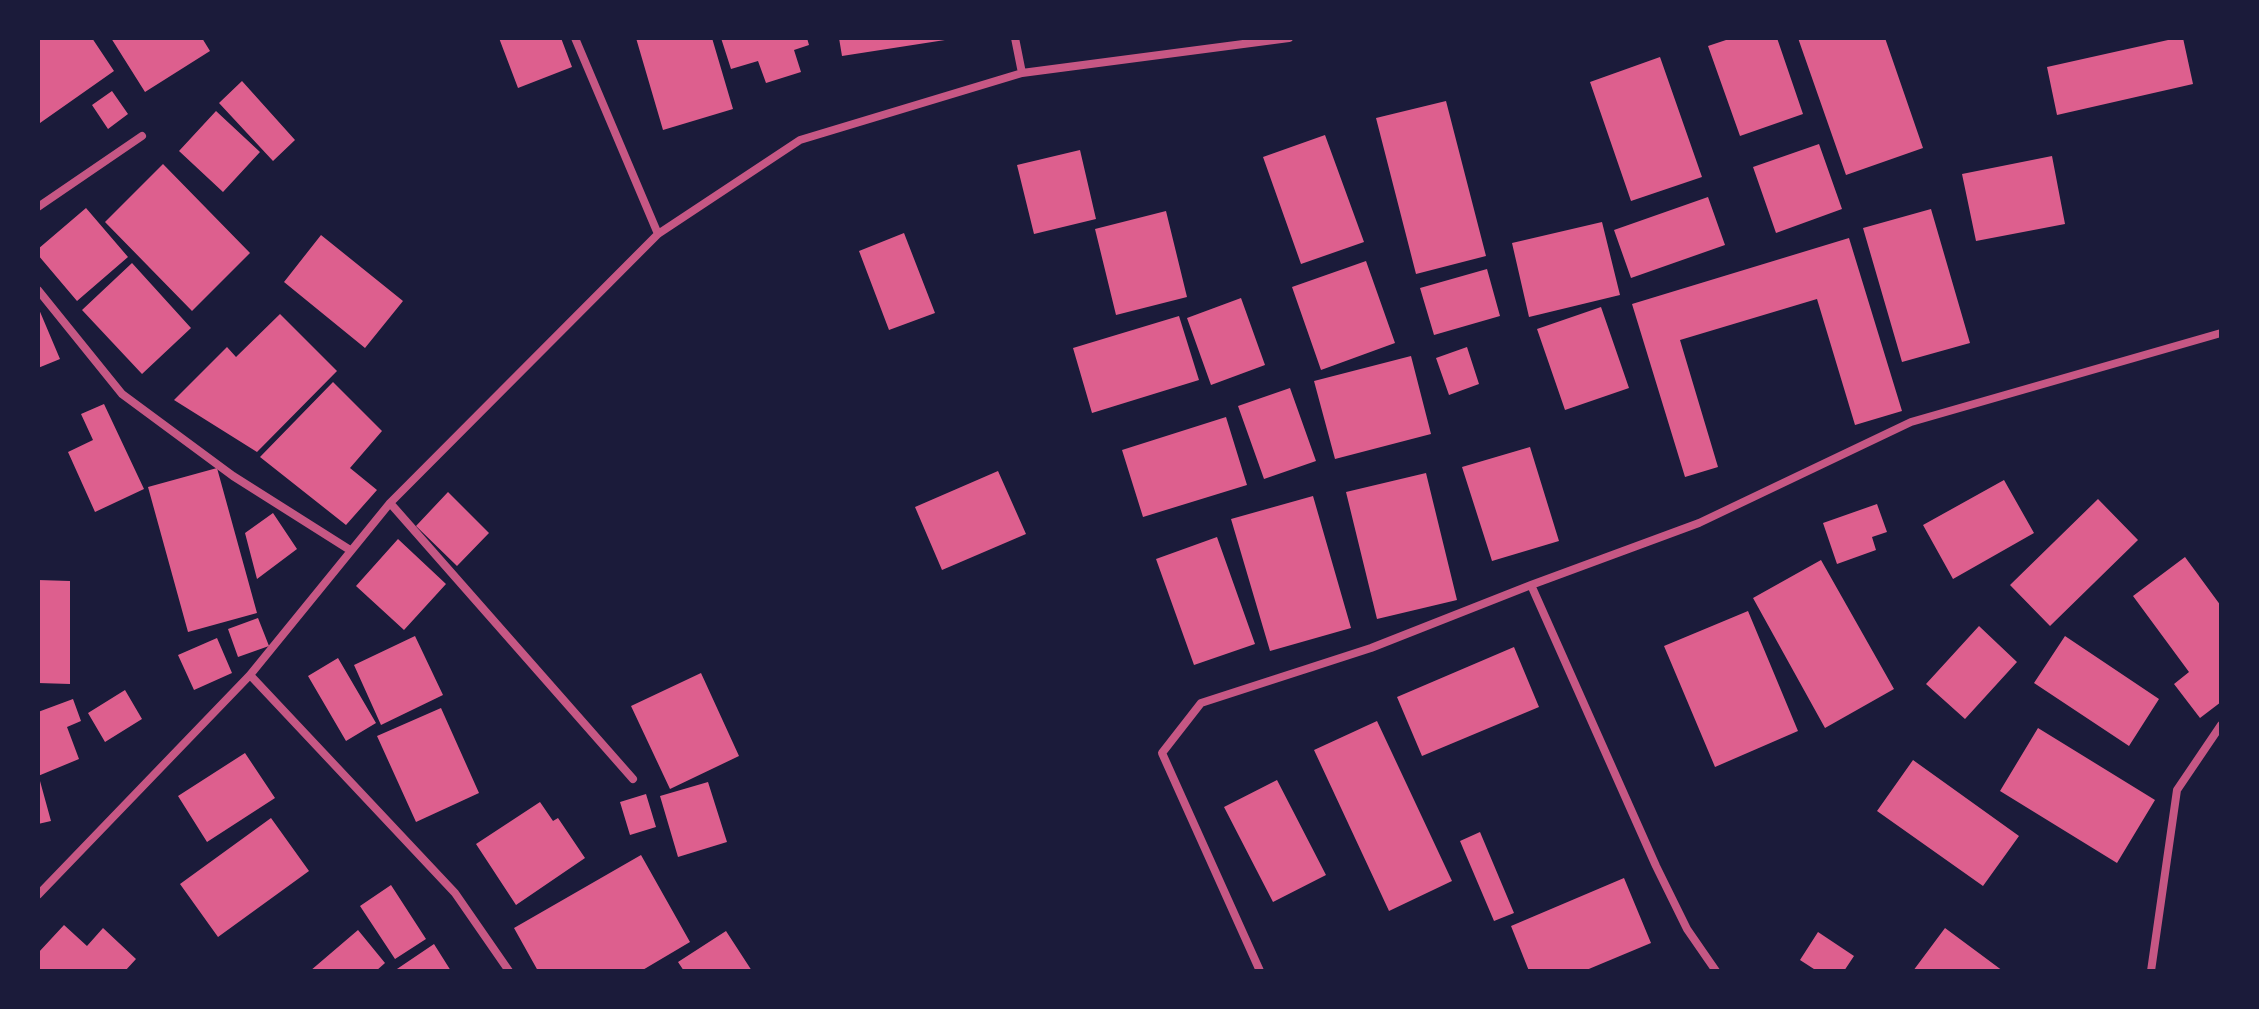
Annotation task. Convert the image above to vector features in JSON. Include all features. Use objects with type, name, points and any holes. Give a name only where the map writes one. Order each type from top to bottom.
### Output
[{"type":"street","points":[[575,38],[658,234]]},
{"type":"street","points":[[1015,38],[1022,73]]},
{"type":"street","points":[[38,895],[250,675],[390,503],[658,234],[800,140],[1022,73],[1289,38]]},
{"type":"street","points":[[38,207],[142,136]]},
{"type":"street","points":[[38,290],[122,394],[280,508],[350,550]]},
{"type":"street","points":[[1260,971],[1162,753],[1201,703],[1371,648],[1699,523],[1911,422],[2221,333]]},
{"type":"street","points":[[390,503],[633,779]]},
{"type":"street","points":[[1531,585],[1656,866],[1687,929],[1716,971]]},
{"type":"street","points":[[250,675],[455,893],[509,971]]},
{"type":"street","points":[[2151,971],[2177,790],[2221,725]]},
{"type":"building","points":[[38,38],[92,38],[114,71],[40,123]]},
{"type":"building","points":[[111,38],[202,38],[210,51],[145,92]]},
{"type":"building","points":[[499,38],[561,38],[572,67],[518,88]]},
{"type":"building","points":[[636,38],[712,38],[733,109],[663,130]]},
{"type":"building","points":[[721,38],[807,38],[809,45],[794,50],[801,72],[766,83],[758,61],[731,69]]},
{"type":"building","points":[[839,38],[945,38],[945,40],[842,56]]},
{"type":"building","points":[[1732,38],[1777,38],[1803,114],[1740,136],[1708,46]]},
{"type":"building","points":[[1798,38],[1885,38],[1923,148],[1846,175]]},
{"type":"building","points":[[2183,38],[2193,84],[2057,115],[2047,67]]},
{"type":"building","points":[[1660,57],[1702,177],[1631,201],[1590,82]]},
{"type":"building","points":[[242,81],[295,140],[273,161],[219,103]]},
{"type":"building","points":[[112,91],[128,114],[108,129],[92,105]]},
{"type":"building","points":[[1446,101],[1486,256],[1416,274],[1376,118]]},
{"type":"building","points":[[216,111],[260,152],[223,192],[179,151]]},
{"type":"building","points":[[1325,135],[1364,242],[1301,264],[1263,157]]},
{"type":"building","points":[[1819,144],[1842,209],[1776,233],[1753,167]]},
{"type":"building","points":[[1080,150],[1096,219],[1034,234],[1017,165]]},
{"type":"building","points":[[2052,156],[2065,224],[1976,241],[1962,174]]},
{"type":"building","points":[[163,164],[250,253],[192,311],[105,222]]},
{"type":"building","points":[[1708,197],[1725,245],[1631,278],[1614,230]]},
{"type":"building","points":[[86,208],[128,257],[77,301],[38,255],[38,249]]},
{"type":"building","points":[[1931,209],[1970,343],[1902,362],[1863,228]]},
{"type":"building","points":[[1166,211],[1187,297],[1116,315],[1095,229]]},
{"type":"building","points":[[1602,222],[1620,295],[1529,317],[1512,243]]},
{"type":"building","points":[[904,233],[935,313],[889,330],[859,251]]},
{"type":"building","points":[[321,235],[403,301],[365,348],[284,282]]},
{"type":"building","points":[[1849,238],[1902,411],[1855,425],[1817,299],[1680,340],[1718,467],[1685,477],[1632,304]]},
{"type":"building","points":[[1366,261],[1395,343],[1321,370],[1292,287]]},
{"type":"building","points":[[132,263],[191,328],[142,374],[82,310]]},
{"type":"building","points":[[1487,269],[1500,316],[1434,335],[1420,288]]},
{"type":"building","points":[[1241,298],[1265,365],[1211,385],[1187,318]]},
{"type":"building","points":[[38,307],[60,359],[38,368]]},
{"type":"building","points":[[1601,307],[1629,388],[1565,410],[1537,329]]},
{"type":"building","points":[[280,314],[337,371],[257,452],[174,400],[227,347],[236,357]]},
{"type":"building","points":[[1179,316],[1199,380],[1092,413],[1073,348]]},
{"type":"building","points":[[1467,347],[1479,384],[1449,395],[1436,358]]},
{"type":"building","points":[[1411,356],[1431,434],[1335,459],[1314,381]]},
{"type":"building","points":[[333,382],[382,431],[350,468],[377,490],[346,525],[260,457]]},
{"type":"building","points":[[1290,388],[1316,461],[1264,479],[1238,406]]},
{"type":"building","points":[[104,404],[144,489],[95,512],[68,452],[93,440],[81,414]]},
{"type":"building","points":[[1226,417],[1247,485],[1143,517],[1122,450]]},
{"type":"building","points":[[1530,447],[1559,541],[1492,561],[1462,467]]},
{"type":"building","points":[[217,468],[257,613],[188,632],[148,487]]},
{"type":"building","points":[[998,471],[1026,534],[942,570],[915,507]]},
{"type":"building","points":[[1426,473],[1457,600],[1377,619],[1346,492]]},
{"type":"building","points":[[2004,480],[2034,533],[1953,579],[1923,525]]},
{"type":"building","points":[[448,492],[489,533],[457,566],[416,526]]},
{"type":"building","points":[[1313,496],[1351,628],[1270,651],[1231,519]]},
{"type":"building","points":[[2098,499],[2138,540],[2050,626],[2010,585]]},
{"type":"building","points":[[1877,504],[1887,532],[1872,537],[1876,550],[1837,564],[1823,523]]},
{"type":"building","points":[[273,513],[297,549],[257,579],[245,533]]},
{"type":"building","points":[[1217,537],[1255,644],[1194,665],[1156,559]]},
{"type":"building","points":[[398,539],[446,584],[404,630],[356,586]]},
{"type":"building","points":[[2185,557],[2221,606],[2221,702],[2200,718],[2174,684],[2189,672],[2133,596]]},
{"type":"building","points":[[1821,560],[1894,689],[1825,728],[1753,598]]},
{"type":"building","points":[[38,580],[70,581],[70,684],[38,683]]},
{"type":"building","points":[[1748,611],[1798,731],[1715,767],[1664,646]]},
{"type":"building","points":[[258,618],[269,646],[238,657],[228,629]]},
{"type":"building","points":[[1979,626],[2017,662],[1965,719],[1926,684]]},
{"type":"building","points":[[415,636],[443,695],[381,725],[354,665]]},
{"type":"building","points":[[2065,636],[2159,699],[2129,746],[2034,683]]},
{"type":"building","points":[[217,638],[232,673],[194,690],[178,655]]},
{"type":"building","points":[[1514,647],[1539,707],[1422,756],[1397,697]]},
{"type":"building","points":[[338,658],[376,723],[346,741],[308,676]]},
{"type":"building","points":[[701,673],[739,756],[670,789],[631,706]]},
{"type":"building","points":[[125,690],[142,719],[105,742],[88,713]]},
{"type":"building","points":[[73,699],[81,721],[67,727],[79,759],[38,776],[38,712]]},
{"type":"building","points":[[441,708],[479,793],[416,822],[377,736]]},
{"type":"building","points":[[1377,721],[1452,881],[1389,911],[1314,750]]},
{"type":"building","points":[[2038,728],[2155,800],[2117,863],[2000,791]]},
{"type":"building","points":[[245,753],[275,798],[207,842],[178,796]]},
{"type":"building","points":[[1913,760],[2019,836],[1983,886],[1877,811]]},
{"type":"building","points":[[1277,780],[1326,875],[1273,902],[1224,807]]},
{"type":"building","points":[[38,781],[51,821],[38,824]]},
{"type":"building","points":[[708,782],[727,842],[678,857],[660,796]]},
{"type":"building","points":[[646,794],[656,827],[630,835],[620,802]]},
{"type":"building","points":[[540,802],[553,821],[558,818],[585,858],[516,905],[476,844]]},
{"type":"building","points":[[271,818],[309,871],[218,937],[180,884]]},
{"type":"building","points":[[1480,832],[1514,913],[1494,921],[1460,841]]},
{"type":"building","points":[[641,855],[690,942],[641,971],[538,971],[514,928]]},
{"type":"building","points":[[1624,878],[1651,943],[1584,971],[1529,971],[1511,926]]},
{"type":"building","points":[[391,885],[426,939],[395,959],[360,906]]},
{"type":"building","points":[[64,925],[87,946],[103,928],[136,959],[125,971],[38,971],[38,953]]},
{"type":"building","points":[[1945,928],[2003,971],[1913,971]]},
{"type":"building","points":[[358,930],[385,963],[376,971],[310,971]]},
{"type":"building","points":[[726,931],[752,971],[684,971],[678,962]]},
{"type":"building","points":[[1818,932],[1854,956],[1844,971],[1817,971],[1800,960]]},
{"type":"building","points":[[434,944],[451,971],[394,971]]}]
